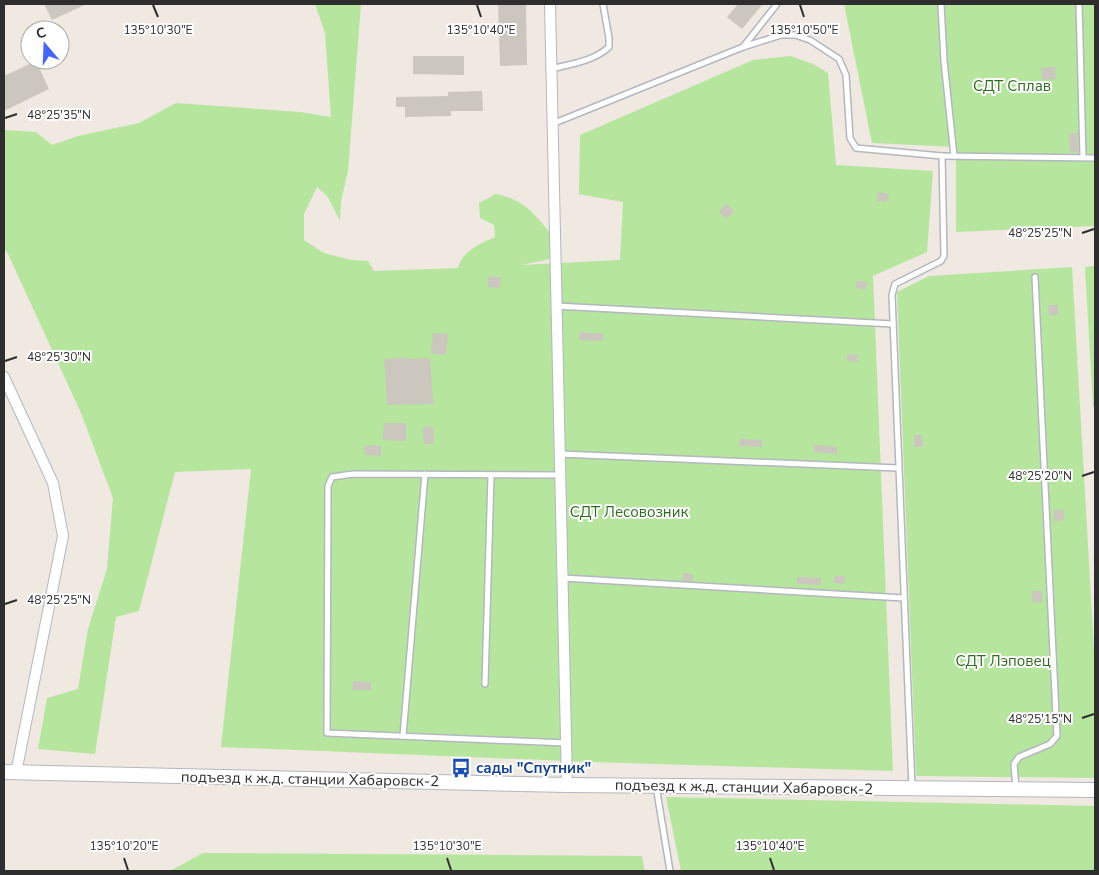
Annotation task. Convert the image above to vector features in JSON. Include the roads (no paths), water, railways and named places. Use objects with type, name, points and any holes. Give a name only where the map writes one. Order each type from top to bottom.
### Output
[{"type":"street","points":[[550,4],[567,785]]},
{"type":"street","points":[[4,377],[53,483],[63,536],[10,773]]},
{"type":"street","name":"подъезд к ж.д. станции Хабаровск-2","points":[[10,773],[567,785],[1095,790]]},
{"type":"lane","points":[[551,69],[592,58],[601,54],[609,47],[603,4]]},
{"type":"lane","points":[[743,47],[777,4]]},
{"type":"lane","points":[[941,4],[944,61],[954,156]]},
{"type":"lane","points":[[1080,4],[1083,158]]},
{"type":"lane","points":[[552,124],[743,47],[781,35],[795,35],[810,40],[839,59],[846,75],[850,138],[856,148],[942,156],[1095,158]]},
{"type":"lane","points":[[912,788],[892,294],[895,284],[940,261],[944,256],[942,156]]},
{"type":"lane","points":[[1016,790],[1014,764],[1019,757],[1050,744],[1057,736],[1035,277]]},
{"type":"lane","points":[[556,306],[893,324]]},
{"type":"lane","points":[[559,454],[898,468]]},
{"type":"lane","points":[[560,475],[343,474],[332,477],[328,486],[327,733],[566,743]]},
{"type":"lane","points":[[403,736],[425,474]]},
{"type":"lane","points":[[485,684],[491,475]]},
{"type":"lane","points":[[562,578],[904,598]]},
{"type":"lane","points":[[656,786],[670,871]]},
{"type":"place","name":"сады \"Спутник\"","points":[[461,768]]},
{"type":"park label","name":"СДТ Сплав","points":[[1012,86]]},
{"type":"park label","name":"СДТ Лесовозник","points":[[629,512]]},
{"type":"park label","name":"СДТ Лэповец","points":[[1003,661]]}]
